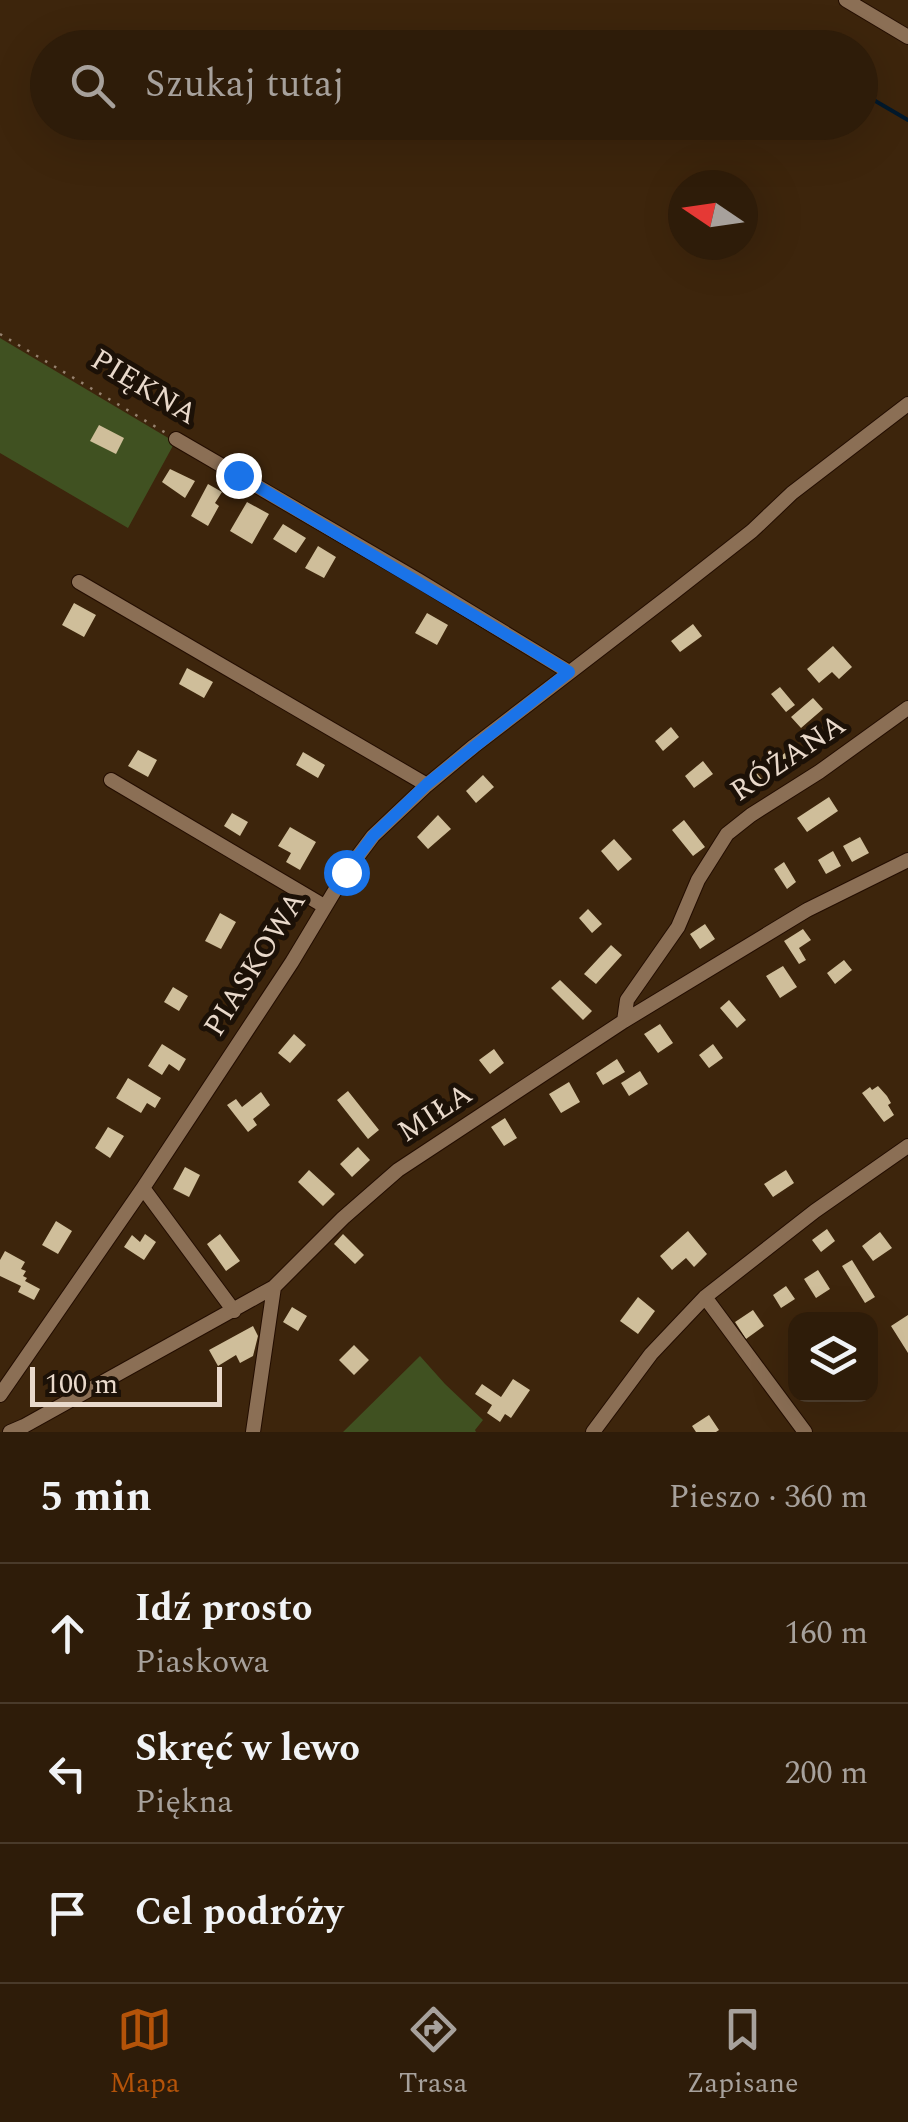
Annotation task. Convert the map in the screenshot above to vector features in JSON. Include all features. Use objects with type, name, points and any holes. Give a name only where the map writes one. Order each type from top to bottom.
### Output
[{"type":"street","points":[[846,0],[908,37]]},
{"type":"street","name":"PIASKOWA","points":[[0,1395],[144,1188],[373,836],[427,784],[908,404]]},
{"type":"street","name":"PIĘKNA","points":[[176,439],[569,672]]},
{"type":"street","points":[[79,582],[427,784]]},
{"type":"street","name":"RÓŻANA","points":[[624,1021],[628,1000],[678,926],[698,880],[727,834],[908,708]]},
{"type":"street","points":[[110,780],[324,906]]},
{"type":"street","name":"MIŁA","points":[[10,1432],[274,1287],[398,1170],[624,1021],[807,910],[908,860]]},
{"type":"street","points":[[593,1432],[651,1354],[705,1298],[908,1146]]},
{"type":"street","points":[[144,1188],[234,1311]]},
{"type":"street","points":[[253,1432],[274,1287]]},
{"type":"street","points":[[705,1298],[805,1432]]},
{"type":"path","name":"PIĘKNA","points":[[0,334],[176,439]]},
{"type":"green space","points":[[0,338],[175,442],[128,528],[0,453]]},
{"type":"green space","points":[[420,1356],[483,1420],[476,1432],[343,1432]]},
{"type":"building","points":[[99,425],[124,438],[116,454],[90,441]]},
{"type":"building","points":[[170,469],[195,481],[185,498],[162,482]]},
{"type":"building","points":[[208,484],[222,492],[208,526],[191,516]]},
{"type":"building","points":[[247,502],[269,514],[252,544],[230,531]]},
{"type":"building","points":[[283,524],[306,538],[296,553],[273,539]]},
{"type":"building","points":[[318,546],[336,557],[324,578],[305,568]]},
{"type":"building","points":[[74,603],[96,615],[84,637],[62,625]]},
{"type":"building","points":[[427,613],[448,625],[437,645],[415,633]]},
{"type":"building","points":[[693,624],[702,636],[680,652],[671,641]]},
{"type":"building","points":[[833,646],[852,667],[839,679],[832,672],[819,683],[807,669]]},
{"type":"building","points":[[187,668],[213,682],[204,698],[179,684]]},
{"type":"building","points":[[780,687],[795,705],[786,712],[771,694]]},
{"type":"building","points":[[813,698],[823,709],[801,728],[791,717]]},
{"type":"building","points":[[671,727],[679,737],[663,751],[655,741]]},
{"type":"building","points":[[138,750],[157,760],[148,777],[128,766]]},
{"type":"building","points":[[789,750],[798,762],[781,774],[773,762]]},
{"type":"building","points":[[303,752],[325,765],[318,778],[296,765]]},
{"type":"building","points":[[703,761],[713,774],[694,788],[685,776]]},
{"type":"building","points":[[755,771],[766,784],[752,795],[741,781]]},
{"type":"building","points":[[483,775],[494,787],[476,803],[466,791]]},
{"type":"building","points":[[829,797],[838,811],[807,832],[797,818]]},
{"type":"building","points":[[232,813],[248,822],[240,836],[224,826]]},
{"type":"building","points":[[438,815],[451,829],[428,849],[417,837]]},
{"type":"building","points":[[684,820],[705,847],[693,856],[672,830]]},
{"type":"building","points":[[290,827],[316,842],[300,870],[286,862],[291,853],[278,846]]},
{"type":"building","points":[[860,837],[869,853],[852,862],[843,846]]},
{"type":"building","points":[[614,839],[632,859],[618,871],[601,851]]},
{"type":"building","points":[[833,851],[841,866],[826,874],[818,860]]},
{"type":"building","points":[[784,862],[796,882],[787,889],[774,869]]},
{"type":"building","points":[[588,909],[602,924],[592,933],[579,918]]},
{"type":"building","points":[[220,913],[236,922],[221,949],[205,941]]},
{"type":"building","points":[[705,924],[715,939],[700,949],[690,934]]},
{"type":"building","points":[[803,929],[811,940],[799,948],[806,960],[799,964],[784,941]]},
{"type":"building","points":[[611,945],[622,955],[596,984],[584,974]]},
{"type":"building","points":[[844,960],[852,970],[835,984],[827,973]]},
{"type":"building","points":[[783,966],[797,987],[780,998],[766,976]]},
{"type":"building","points":[[560,980],[592,1011],[583,1020],[551,988]]},
{"type":"building","points":[[173,987],[188,996],[179,1011],[164,1002]]},
{"type":"building","points":[[729,1000],[746,1020],[737,1028],[720,1008]]},
{"type":"building","points":[[660,1024],[673,1043],[658,1053],[644,1034]]},
{"type":"building","points":[[294,1034],[306,1045],[290,1063],[278,1053]]},
{"type":"building","points":[[162,1044],[186,1059],[179,1071],[169,1064],[162,1075],[148,1066]]},
{"type":"building","points":[[713,1044],[723,1058],[709,1068],[699,1055]]},
{"type":"building","points":[[494,1049],[504,1063],[490,1074],[479,1060]]},
{"type":"building","points":[[617,1059],[625,1072],[603,1085],[596,1073]]},
{"type":"building","points":[[640,1071],[648,1084],[629,1096],[621,1083]]},
{"type":"building","points":[[128,1078],[161,1098],[155,1108],[147,1103],[141,1113],[116,1098]]},
{"type":"building","points":[[569,1082],[580,1102],[561,1113],[549,1094]]},
{"type":"building","points":[[878,1086],[891,1103],[888,1105],[894,1115],[884,1122],[862,1093]]},
{"type":"building","points":[[348,1091],[379,1130],[368,1139],[337,1100]]},
{"type":"building","points":[[261,1092],[270,1105],[253,1119],[257,1125],[248,1132],[227,1105],[236,1099],[242,1107]]},
{"type":"building","points":[[505,1118],[517,1138],[504,1146],[491,1127]]},
{"type":"building","points":[[108,1127],[124,1136],[110,1158],[95,1148]]},
{"type":"building","points":[[358,1147],[370,1160],[352,1177],[340,1164]]},
{"type":"building","points":[[185,1167],[200,1175],[189,1197],[173,1189]]},
{"type":"building","points":[[309,1170],[335,1194],[323,1206],[298,1182]]},
{"type":"building","points":[[786,1170],[794,1183],[773,1197],[764,1184]]},
{"type":"building","points":[[56,1221],[72,1231],[58,1254],[42,1245]]},
{"type":"building","points":[[827,1229],[835,1241],[821,1252],[812,1240]]},
{"type":"building","points":[[688,1231],[707,1254],[694,1267],[686,1258],[672,1270],[660,1256]]},
{"type":"building","points":[[880,1232],[892,1248],[873,1261],[862,1246]]},
{"type":"building","points":[[145,1234],[156,1242],[144,1260],[124,1247],[132,1235],[140,1242]]},
{"type":"building","points":[[220,1234],[240,1261],[226,1271],[207,1244]]},
{"type":"building","points":[[343,1234],[364,1255],[355,1264],[334,1244]]},
{"type":"building","points":[[5,1251],[25,1262],[21,1269],[26,1271],[25,1281],[40,1289],[34,1300],[18,1292],[21,1286],[0,1276],[0,1260]]},
{"type":"building","points":[[852,1260],[875,1297],[865,1303],[842,1266]]},
{"type":"building","points":[[818,1270],[830,1289],[816,1298],[804,1279]]},
{"type":"building","points":[[786,1286],[795,1299],[781,1308],[773,1295]]},
{"type":"building","points":[[638,1297],[655,1311],[638,1334],[620,1321]]},
{"type":"building","points":[[292,1307],[307,1316],[298,1331],[283,1322]]},
{"type":"building","points":[[753,1310],[764,1326],[746,1339],[735,1322]]},
{"type":"building","points":[[908,1315],[908,1353],[891,1326]]},
{"type":"building","points":[[253,1326],[258,1336],[253,1356],[240,1363],[236,1355],[218,1366],[209,1350]]},
{"type":"building","points":[[354,1345],[369,1360],[354,1375],[339,1360]]},
{"type":"building","points":[[513,1379],[530,1390],[511,1418],[505,1414],[500,1422],[487,1413],[492,1405],[475,1394],[482,1384],[501,1397]]},
{"type":"building","points":[[709,1415],[719,1430],[696,1432],[692,1426]]},
{"type":"waterway","points":[[878,102],[908,120]]},
{"type":"route","points":[[238,475],[569,672],[427,784],[373,836],[346,872]]}]
